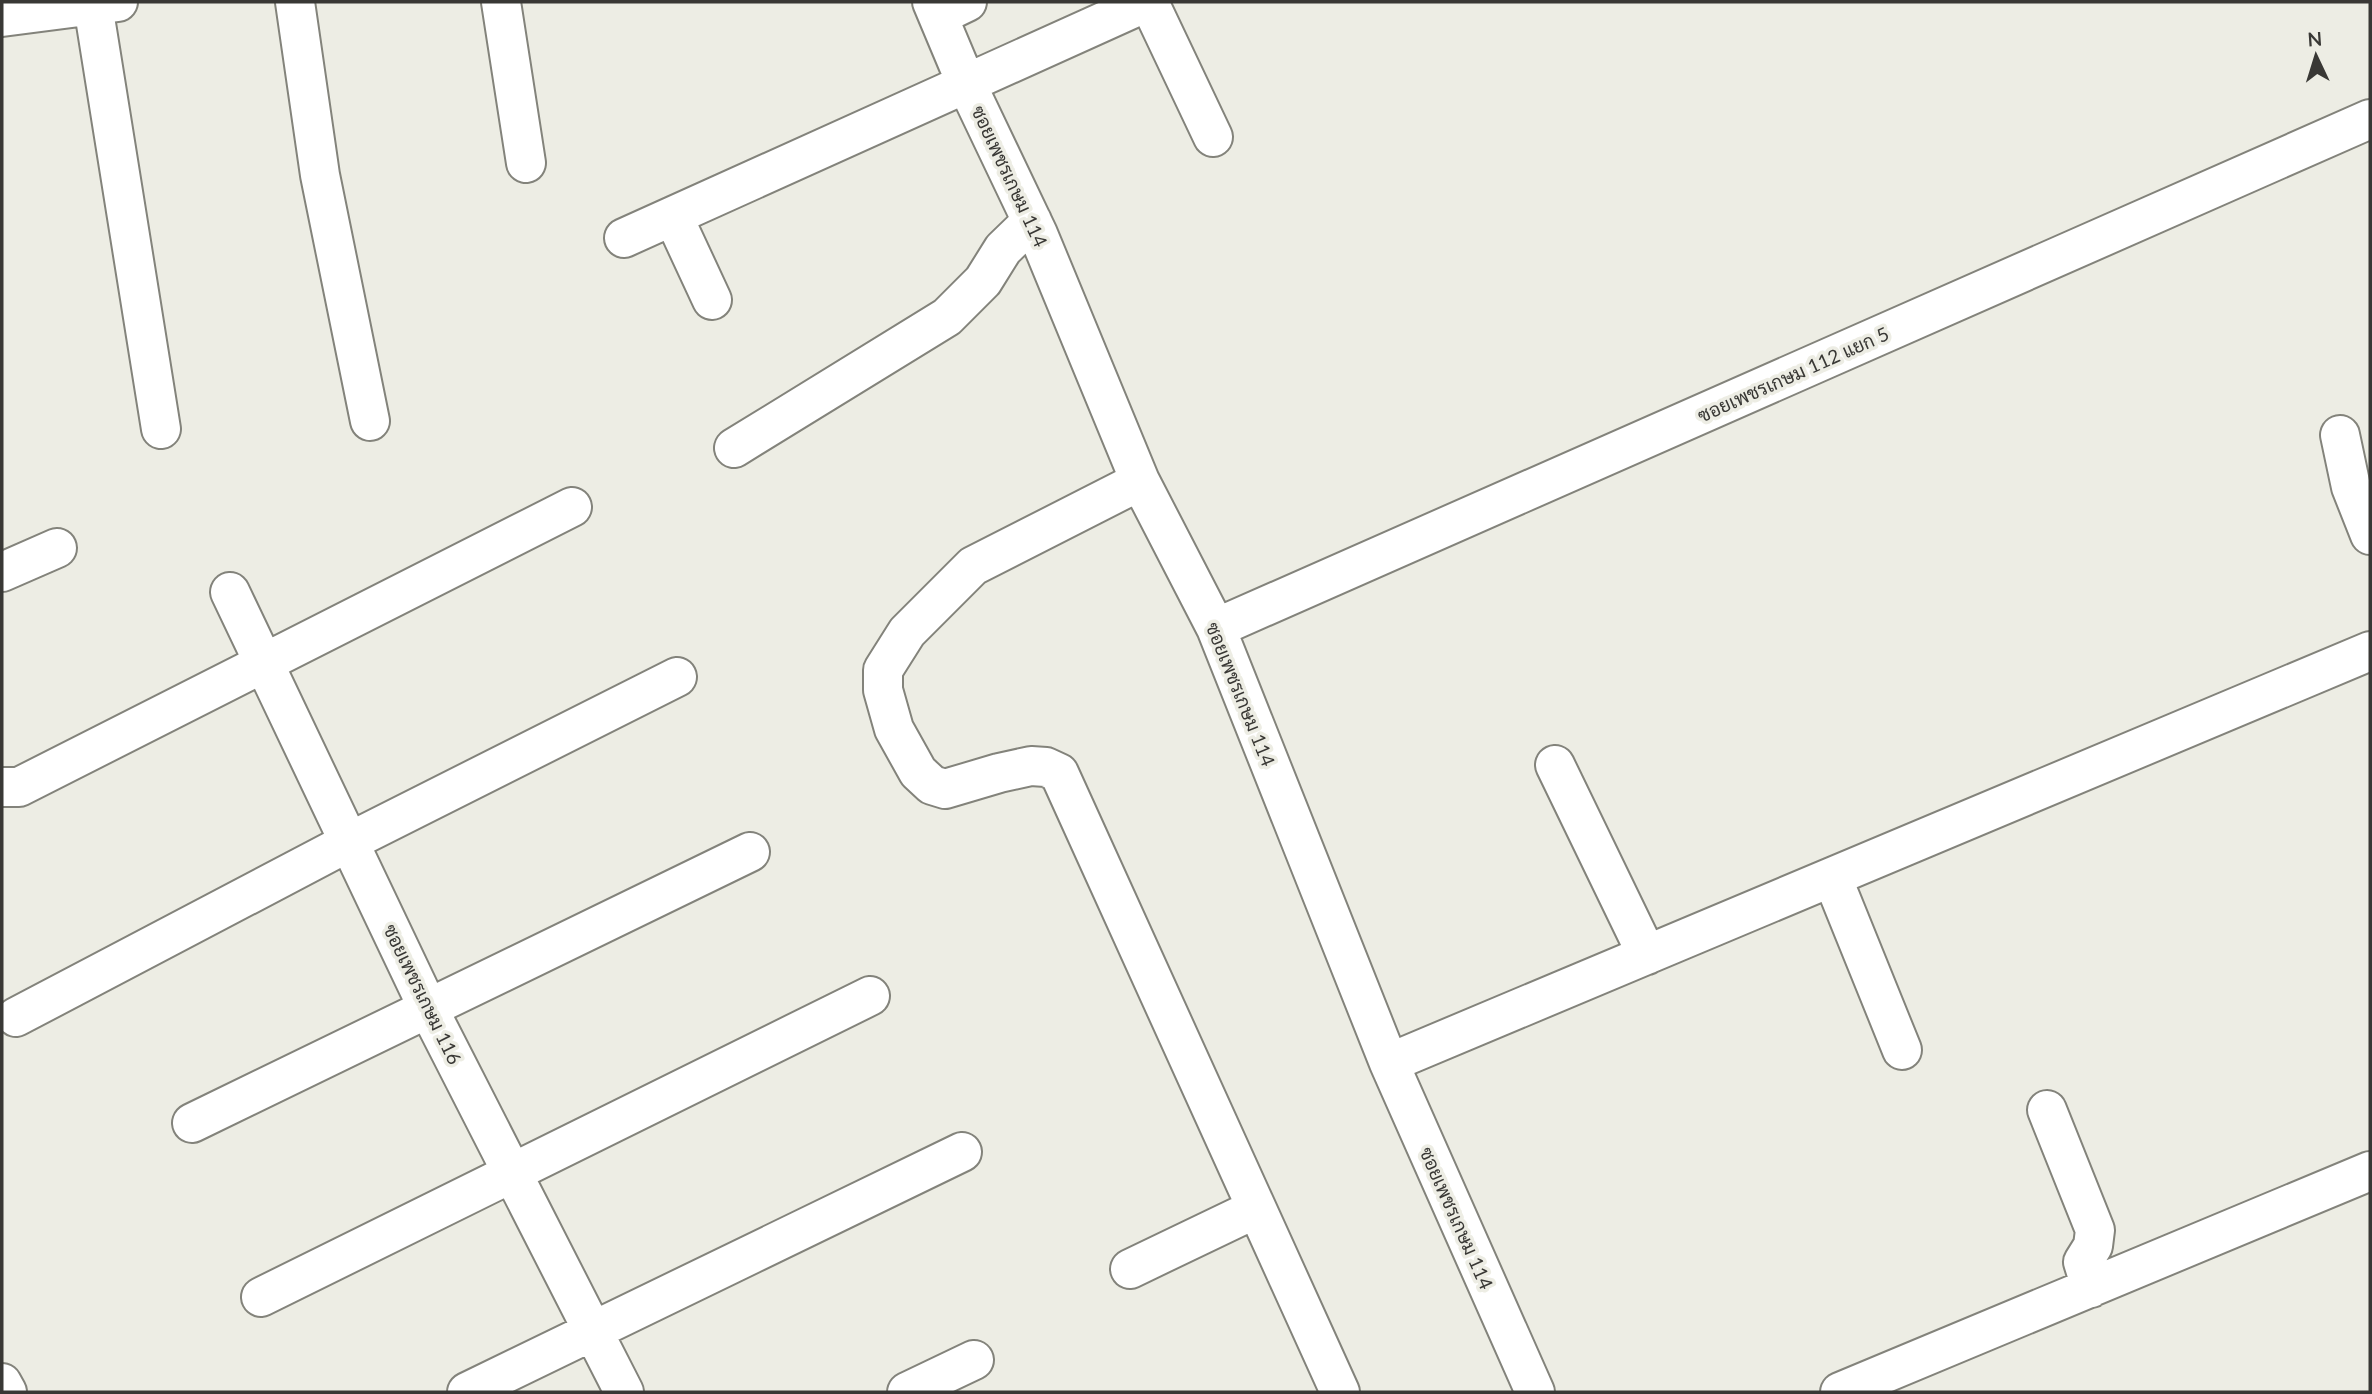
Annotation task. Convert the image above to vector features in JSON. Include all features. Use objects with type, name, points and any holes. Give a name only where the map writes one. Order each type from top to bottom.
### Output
[{"type":"street","points":[[295,2],[320,175],[370,421]]},
{"type":"street","points":[[501,2],[526,163]]},
{"type":"street","points":[[624,238],[1148,2],[1213,137]]},
{"type":"street","points":[[2,17],[105,4],[161,429]]},
{"type":"street","name":"ซอยเพชรเกษม 114","points":[[946,6],[967,83],[1032,221],[1140,481],[1216,628],[1389,1063],[1535,1392]]},
{"type":"street","name":"ซอยเพชรเกษม 112 แยก 5","points":[[1216,628],[2370,119]]},
{"type":"street","points":[[673,216],[712,300]]},
{"type":"street","points":[[734,448],[947,317],[983,281],[1003,249],[1032,221]]},
{"type":"street","points":[[2340,435],[2351,488],[2370,535]]},
{"type":"street","points":[[1140,481],[974,566],[907,632],[883,670],[883,690],[894,729],[918,772],[932,785],[945,789],[1031,766],[1046,767],[1059,773],[1340,1392]]},
{"type":"street","points":[[2,787],[19,787],[572,507]]},
{"type":"street","points":[[2,572],[57,548]]},
{"type":"street","name":"ซอยเพชรเกษม 116","points":[[230,592],[428,1008],[624,1392]]},
{"type":"street","points":[[1389,1063],[2370,651]]},
{"type":"street","points":[[16,1017],[349,842],[677,677]]},
{"type":"street","points":[[1555,765],[1647,955]]},
{"type":"street","points":[[192,1123],[750,852]]},
{"type":"street","points":[[1832,877],[1902,1050]]},
{"type":"street","points":[[261,1297],[870,996]]},
{"type":"street","points":[[2047,1110],[2095,1230],[2093,1246],[2083,1262],[2091,1288]]},
{"type":"street","points":[[467,1392],[962,1153]]},
{"type":"street","points":[[1840,1392],[2370,1171]]},
{"type":"street","points":[[1130,1269],[1255,1209]]},
{"type":"street","points":[[907,1392],[974,1360]]},
{"type":"street","points":[[2,1383],[7,1392]]}]
